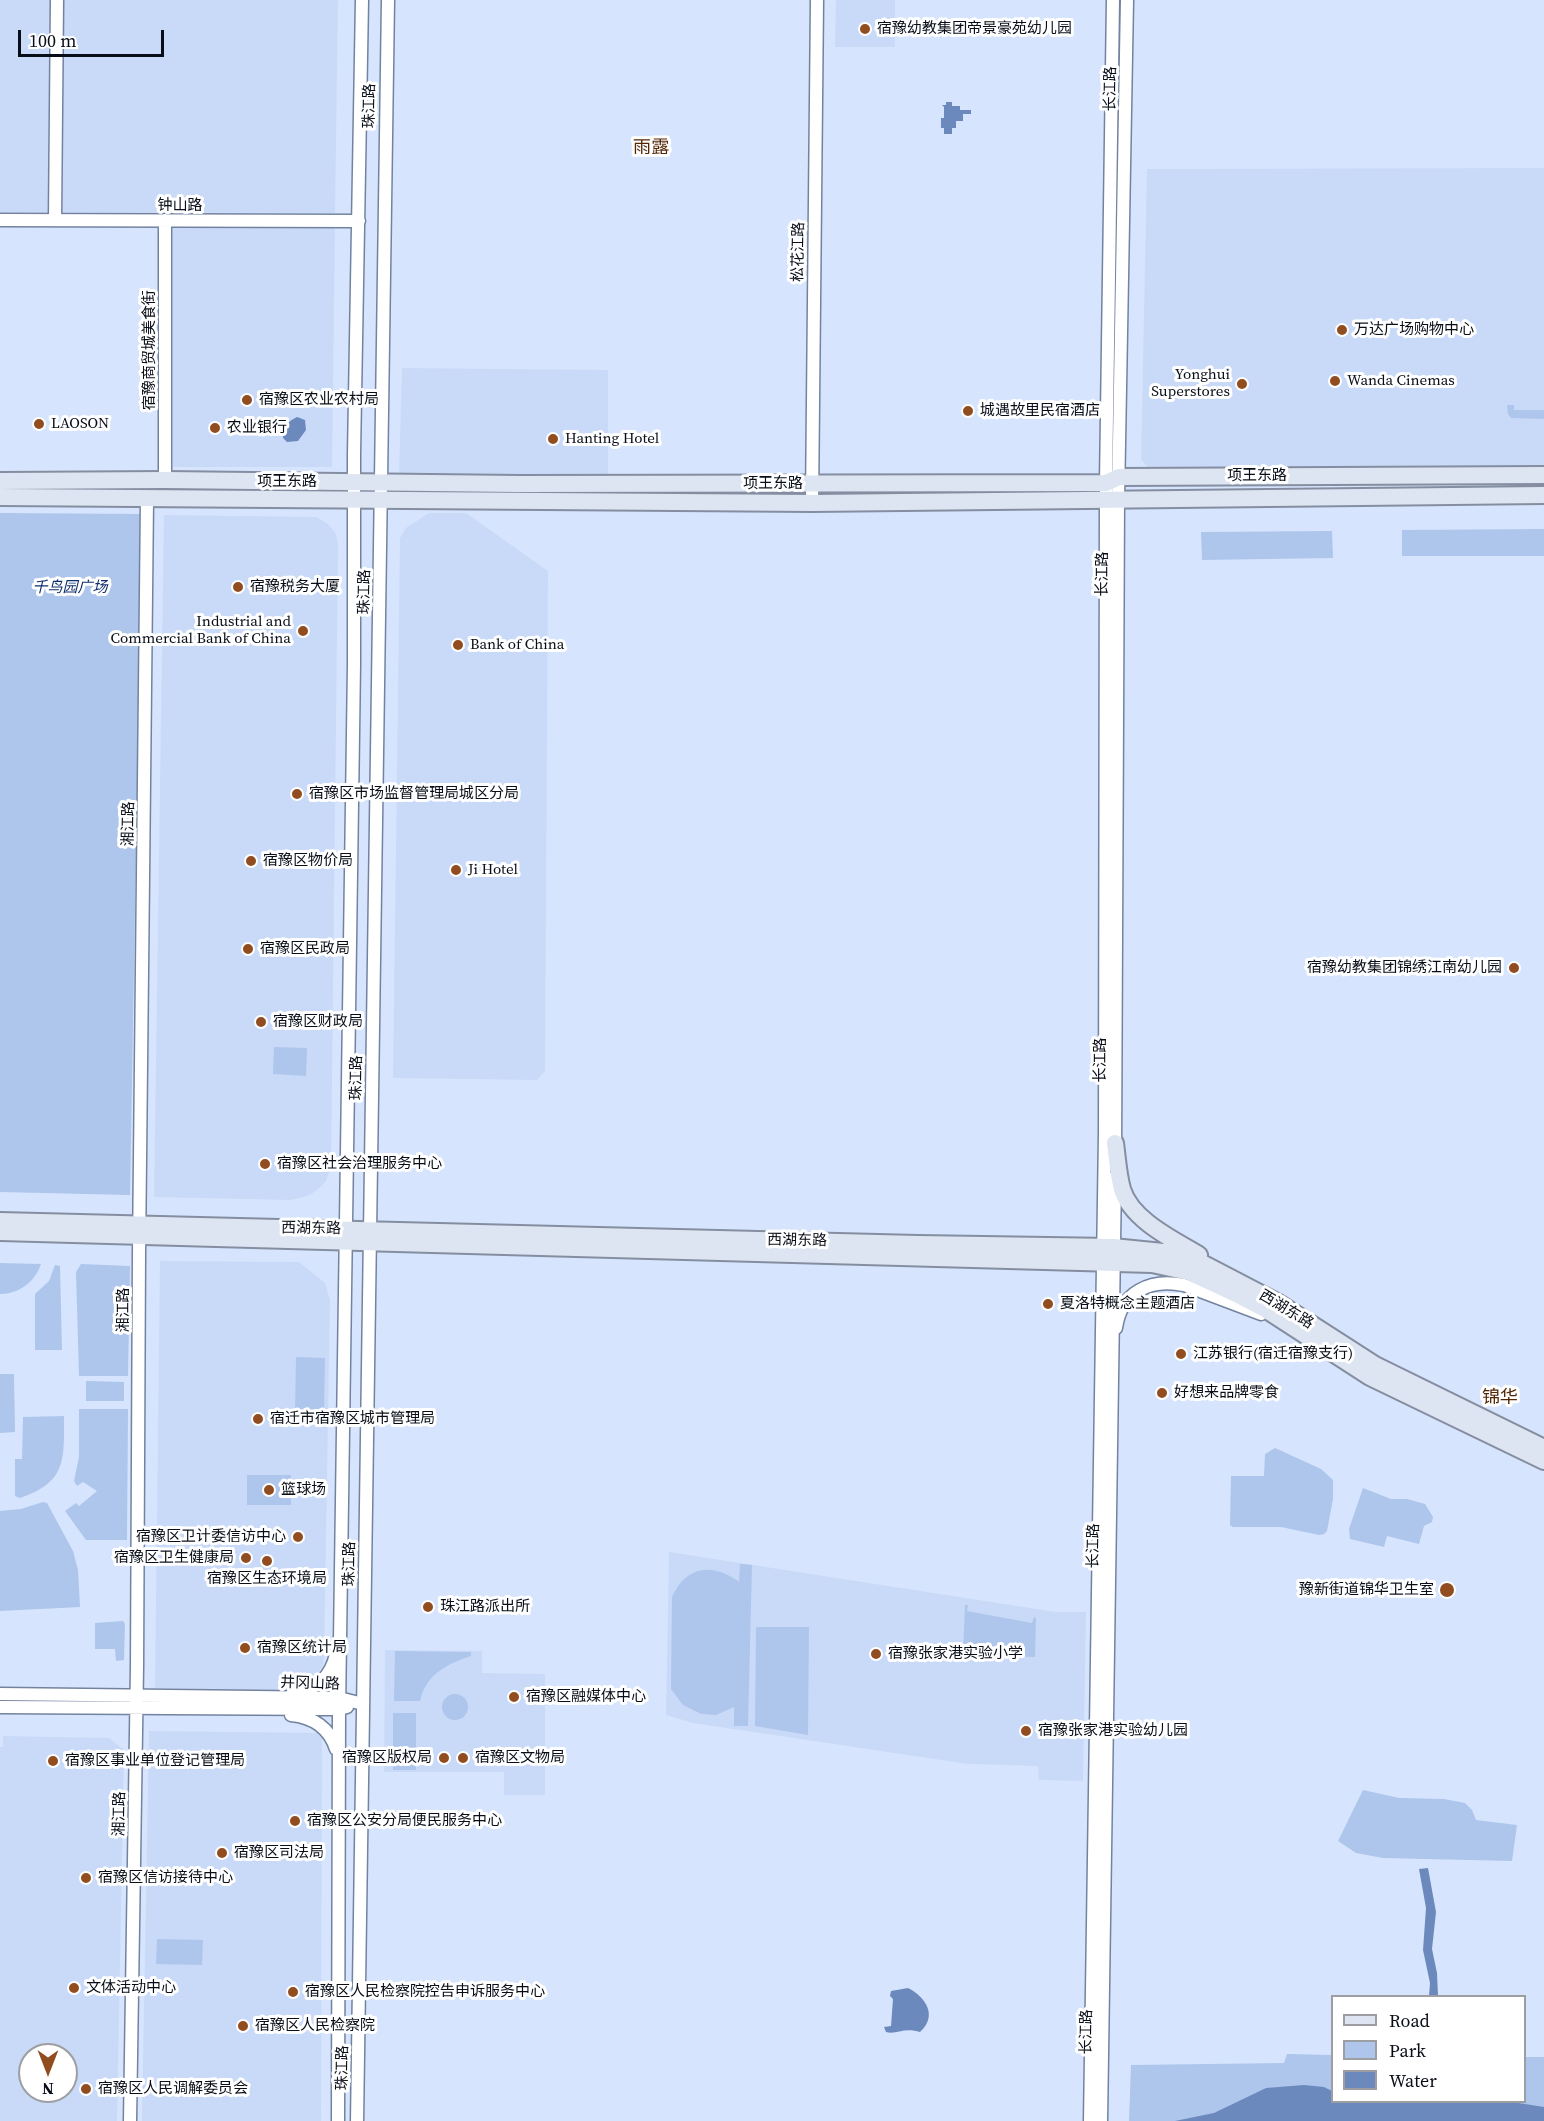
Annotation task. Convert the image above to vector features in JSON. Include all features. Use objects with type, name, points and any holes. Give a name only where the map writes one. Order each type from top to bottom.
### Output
[{"type":"main road","name":"项王东路","points":[[0,497],[809,503],[1112,490],[1544,476]]},
{"type":"main road","name":"项王东路","points":[[0,481],[809,484],[1543,495]]},
{"type":"main road","points":[[1115,1143],[1122,1190],[1137,1213],[1156,1230],[1277,1302]]},
{"type":"main road","name":"西湖东路","points":[[0,1221],[139,1231]]},
{"type":"main road","name":"西湖东路","points":[[0,1232],[139,1231],[1108,1254],[1163,1252],[1204,1264],[1277,1302],[1375,1365],[1544,1448]]},
{"type":"main road","name":"西湖东路","points":[[1108,1254],[1189,1272],[1266,1310],[1370,1377],[1544,1461]]},
{"type":"street","points":[[55,220],[57,0]]},
{"type":"street","name":"珠江路","points":[[338,2121],[339,1703],[362,0]]},
{"type":"street","name":"珠江路","points":[[357,2121],[388,0]]},
{"type":"street","name":"松花江路","points":[[809,503],[812,0]]},
{"type":"street","name":"松花江路","points":[[809,484],[817,0]]},
{"type":"street","name":"长江路","points":[[1090,2121],[1108,1254],[1113,0]]},
{"type":"street","name":"长江路","points":[[1101,2121],[1111,1371],[1108,1254],[1115,1143],[1112,490],[1127,0]]},
{"type":"street","name":"钟山路","points":[[0,220],[359,221]]},
{"type":"street","name":"宿豫商贸城美食街","points":[[165,220],[165,480]]},
{"type":"street","name":"湘江路","points":[[130,2121],[147,499]]},
{"type":"street","points":[[1111,1371],[1121,1309],[1132,1296],[1147,1286],[1168,1283],[1184,1285],[1292,1326]]},
{"type":"street","points":[[242,1703],[315,1687],[324,1680],[334,1665],[340,1636]]},
{"type":"street","name":"井冈山路","points":[[0,1694],[136,1703]]},
{"type":"street","name":"井冈山路","points":[[0,1707],[136,1703],[363,1704]]},
{"type":"street","points":[[242,1703],[310,1719],[330,1735],[339,1759]]},
{"type":"shaded area","points":[[0,0],[338,0],[335,213],[0,212]]},
{"type":"shaded area","name":"宿豫幼教集团帝景豪苑幼儿园","points":[[836,0],[895,0],[895,47],[835,47]]},
{"type":"shaded area","points":[[1544,168],[1544,467],[1149,469],[1141,459],[1147,169]]},
{"type":"shaded area","points":[[173,227],[335,228],[332,467],[173,467]]},
{"type":"shaded area","points":[[402,368],[608,370],[608,475],[399,475]]},
{"type":"shaded area","points":[[429,513],[466,513],[548,571],[545,1071],[537,1080],[393,1078],[400,538],[406,528]]},
{"type":"shaded area","points":[[164,515],[316,517],[328,524],[336,534],[338,544],[331,1168],[326,1181],[318,1189],[310,1195],[291,1200],[154,1197]]},
{"type":"shaded area","points":[[160,1261],[299,1262],[325,1283],[330,1300],[324,1656],[323,1665],[315,1679],[297,1691],[155,1688]]},
{"type":"shaded area","name":"宿豫张家港实验小学","points":[[669,1552],[1056,1612],[1086,1612],[1083,1781],[1039,1780],[1038,1766],[968,1764],[693,1723],[666,1715]]},
{"type":"shaded area","points":[[385,1650],[482,1651],[482,1673],[545,1674],[545,1795],[504,1795],[504,1772],[384,1772]]},
{"type":"shaded area","points":[[149,1731],[322,1733],[321,2121],[142,2121]]},
{"type":"shaded area","points":[[3,1736],[109,1738],[124,1750],[117,2121],[0,2121],[0,1747],[3,1747]]},
{"type":"green space","points":[[1507,405],[1514,405],[1514,410],[1544,410],[1544,419],[1511,418]]},
{"type":"green space","name":"千鸟园广场","points":[[0,513],[142,514],[130,1195],[0,1192]]},
{"type":"green space","points":[[1544,529],[1544,556],[1402,556],[1402,530]]},
{"type":"green space","points":[[1332,531],[1333,558],[1202,560],[1201,532]]},
{"type":"green space","points":[[274,1047],[307,1048],[306,1076],[273,1074]]},
{"type":"green space","points":[[0,1263],[41,1264],[35,1276],[25,1286],[14,1292],[0,1294]]},
{"type":"green space","points":[[81,1264],[130,1266],[128,1376],[79,1376],[76,1272]]},
{"type":"green space","points":[[55,1265],[60,1266],[62,1350],[35,1350],[35,1294],[49,1281]]},
{"type":"green space","points":[[296,1357],[325,1358],[324,1414],[295,1414]]},
{"type":"green space","points":[[0,1374],[14,1374],[15,1432],[0,1433]]},
{"type":"green space","points":[[86,1381],[124,1382],[124,1401],[86,1401]]},
{"type":"green space","points":[[79,1409],[128,1409],[127,1540],[86,1540],[65,1511],[76,1503],[79,1506],[97,1491],[83,1482],[77,1486],[74,1481],[79,1457]]},
{"type":"green space","points":[[64,1416],[64,1445],[60,1468],[55,1477],[35,1492],[20,1498],[15,1496],[15,1459],[22,1459],[23,1417]]},
{"type":"green space","points":[[1275,1448],[1321,1469],[1333,1480],[1333,1499],[1327,1531],[1324,1534],[1281,1527],[1233,1527],[1230,1525],[1231,1476],[1264,1476],[1265,1454]]},
{"type":"green space","name":"篮球场","points":[[247,1475],[291,1475],[291,1505],[247,1505]]},
{"type":"green space","points":[[1363,1488],[1391,1499],[1407,1499],[1425,1504],[1433,1517],[1432,1522],[1424,1526],[1419,1544],[1387,1536],[1384,1547],[1350,1539],[1349,1529]]},
{"type":"green space","points":[[43,1502],[47,1503],[73,1551],[78,1570],[80,1607],[0,1611],[0,1511],[21,1509]]},
{"type":"green space","points":[[740,1564],[752,1565],[748,1726],[734,1726],[734,1707],[716,1715],[701,1714],[683,1705],[671,1689],[672,1597],[678,1586],[685,1578],[701,1570],[720,1572],[739,1582]]},
{"type":"green space","points":[[965,1605],[968,1605],[967,1611],[1032,1623],[1034,1617],[1036,1618],[1035,1657],[963,1655]]},
{"type":"green space","points":[[123,1621],[125,1624],[124,1660],[116,1661],[115,1649],[95,1649],[95,1623]]},
{"type":"green space","points":[[756,1627],[809,1627],[808,1735],[755,1726]]},
{"type":"green space","points":[[395,1651],[471,1652],[471,1656],[446,1667],[432,1677],[420,1701],[394,1701]]},
{"type":"green space","points":[[455,1694],[464,1698],[468,1707],[464,1716],[455,1720],[446,1716],[442,1707],[446,1698]]},
{"type":"green space","points":[[393,1713],[416,1713],[416,1770],[393,1770]]},
{"type":"green space","points":[[1363,1790],[1399,1798],[1444,1799],[1465,1803],[1472,1810],[1476,1820],[1517,1825],[1512,1861],[1383,1858],[1356,1853],[1338,1841]]},
{"type":"green space","points":[[157,1939],[203,1940],[202,1965],[156,1964]]},
{"type":"green space","points":[[1287,2054],[1331,2055],[1331,2103],[1526,2103],[1526,2057],[1544,2057],[1544,2121],[1129,2121],[1131,2065],[1284,2063]]},
{"type":"water","points":[[946,102],[952,102],[952,106],[960,106],[960,110],[971,110],[971,114],[963,114],[963,121],[956,121],[956,128],[952,128],[952,134],[944,134],[944,128],[941,128],[941,118],[944,118],[942,105],[946,105]]},
{"type":"water","points":[[297,417],[305,420],[306,430],[298,441],[287,442],[283,438],[285,428]]},
{"type":"water","points":[[1428,1868],[1436,1912],[1432,1949],[1437,1973],[1438,1995],[1429,1995],[1430,1983],[1423,1950],[1426,1908],[1419,1869]]},
{"type":"water","points":[[908,1988],[920,1996],[928,2007],[928,2020],[925,2026],[920,2032],[909,2030],[886,2032],[884,2027],[891,2026],[893,1999],[890,1996],[891,1991]]},
{"type":"water","points":[[1304,2085],[1324,2087],[1331,2090],[1331,2103],[1518,2103],[1544,2107],[1544,2121],[1175,2121],[1214,2113],[1266,2088]]},
{"type":"place","name":"宿豫幼教集团帝景豪苑幼儿园","points":[[865,29]]},
{"type":"place","name":"万达广场购物中心","points":[[1342,330]]},
{"type":"place","name":"Wanda Cinemas","points":[[1335,381]]},
{"type":"place","name":"Yonghui Superstores","points":[[1242,384]]},
{"type":"place","name":"宿豫区农业农村局","points":[[247,400]]},
{"type":"place","name":"城遇故里民宿酒店","points":[[968,411]]},
{"type":"place","name":"LAOSON","points":[[39,424]]},
{"type":"place","name":"农业银行","points":[[215,428]]},
{"type":"place","name":"Hanting Hotel","points":[[553,439]]},
{"type":"place","name":"宿豫税务大厦","points":[[238,587]]},
{"type":"place","name":"Industrial and Commercial Bank of China","points":[[303,631]]},
{"type":"place","name":"Bank of China","points":[[458,645]]},
{"type":"place","name":"宿豫区市场监督管理局城区分局","points":[[297,794]]},
{"type":"place","name":"宿豫区物价局","points":[[251,861]]},
{"type":"place","name":"Ji Hotel","points":[[456,870]]},
{"type":"place","name":"宿豫区民政局","points":[[248,949]]},
{"type":"place","name":"宿豫幼教集团锦绣江南幼儿园","points":[[1514,968]]},
{"type":"place","name":"宿豫区财政局","points":[[261,1022]]},
{"type":"place","name":"宿豫区社会治理服务中心","points":[[265,1164]]},
{"type":"place","name":"夏洛特概念主题酒店","points":[[1048,1304]]},
{"type":"place","name":"江苏银行(宿迁宿豫支行)","points":[[1181,1354]]},
{"type":"place","name":"好想来品牌零食","points":[[1162,1393]]},
{"type":"place","name":"宿迁市宿豫区城市管理局","points":[[258,1419]]},
{"type":"place","name":"篮球场","points":[[269,1490]]},
{"type":"place","name":"宿豫区卫计委信访中心","points":[[298,1537]]},
{"type":"place","name":"宿豫区卫生健康局","points":[[246,1558]]},
{"type":"place","name":"宿豫区生态环境局","points":[[267,1561]]},
{"type":"place","name":"豫新街道锦华卫生室","points":[[1447,1590]]},
{"type":"place","name":"珠江路派出所","points":[[428,1607]]},
{"type":"place","name":"宿豫区统计局","points":[[245,1648]]},
{"type":"place","name":"宿豫张家港实验小学","points":[[876,1654]]},
{"type":"place","name":"宿豫区融媒体中心","points":[[514,1697]]},
{"type":"place","name":"宿豫张家港实验幼儿园","points":[[1026,1731]]},
{"type":"place","name":"宿豫区版权局","points":[[444,1758]]},
{"type":"place","name":"宿豫区文物局","points":[[463,1758]]},
{"type":"place","name":"宿豫区事业单位登记管理局","points":[[53,1761]]},
{"type":"place","name":"宿豫区公安分局便民服务中心","points":[[295,1821]]},
{"type":"place","name":"宿豫区司法局","points":[[222,1853]]},
{"type":"place","name":"宿豫区信访接待中心","points":[[86,1878]]},
{"type":"place","name":"文体活动中心","points":[[74,1988]]},
{"type":"place","name":"宿豫区人民检察院控告申诉服务中心","points":[[293,1992]]},
{"type":"place","name":"宿豫区人民检察院","points":[[243,2026]]},
{"type":"place","name":"宿豫区人民调解委员会","points":[[86,2089]]},
{"type":"district","name":"雨露","points":[[651,148]]},
{"type":"district","name":"锦华","points":[[1500,1398]]}]
